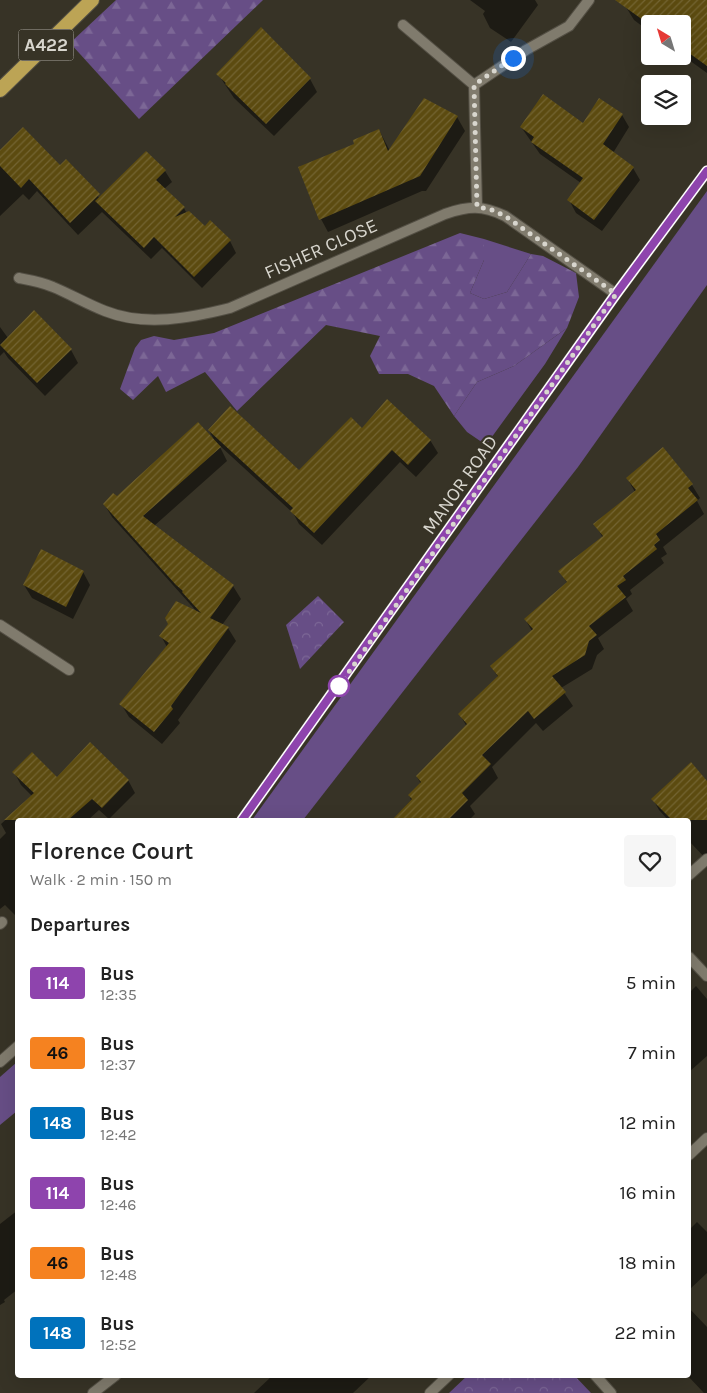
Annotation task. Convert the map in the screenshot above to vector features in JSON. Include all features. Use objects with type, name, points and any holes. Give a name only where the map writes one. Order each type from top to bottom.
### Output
[{"type":"highway","name":"A422","points":[[0,90],[92,0]]},
{"type":"street","points":[[474,85],[526,50],[569,26],[589,0]]},
{"type":"street","points":[[403,25],[474,85],[477,207]]},
{"type":"street","name":"MANOR ROAD","points":[[243,818],[616,294],[707,171]]},
{"type":"street","name":"FISHER CLOSE","points":[[19,278],[51,286],[106,312],[130,318],[153,320],[200,316],[230,308],[445,214],[462,208],[477,207],[490,209],[505,216],[616,294]]},
{"type":"street","points":[[0,625],[69,670]]},
{"type":"street","points":[[691,874],[707,859]]},
{"type":"street","points":[[691,959],[707,976]]},
{"type":"street","points":[[0,1062],[15,1049]]},
{"type":"street","points":[[691,1153],[707,1138]]},
{"type":"street","points":[[94,1393],[112,1378]]},
{"type":"street","points":[[430,1393],[446,1378]]},
{"type":"street","points":[[597,1378],[611,1393]]},
{"type":"green space","points":[[116,0],[263,0],[139,119],[70,43]]},
{"type":"green space","points":[[707,191],[707,285],[578,467],[305,818],[253,818]]},
{"type":"green space","points":[[460,233],[484,239],[484,260],[470,293],[484,299],[507,292],[531,254],[543,256],[576,273],[579,297],[567,328],[514,366],[477,382],[454,416],[434,386],[408,374],[379,374],[370,356],[380,336],[326,325],[237,411],[205,372],[166,392],[158,376],[133,400],[120,389],[135,348],[141,340],[154,336],[174,340],[214,333]]},
{"type":"green space","points":[[484,239],[531,254],[507,292],[484,299],[470,293],[484,260]]},
{"type":"green space","points":[[567,328],[545,364],[486,445],[467,432],[454,416],[477,382],[514,366]]},
{"type":"green space","points":[[318,596],[344,622],[300,669],[286,625]]},
{"type":"green space","points":[[15,1064],[15,1113],[0,1125],[0,1077]]},
{"type":"green space","points":[[465,1378],[577,1378],[591,1393],[449,1393]]},
{"type":"building","points":[[615,0],[707,0],[707,66],[691,54],[691,15],[641,15],[641,19]]},
{"type":"building","points":[[261,27],[311,78],[266,124],[216,74]]},
{"type":"building","points":[[543,94],[583,123],[599,98],[623,114],[603,144],[634,167],[594,220],[567,200],[583,178],[531,142],[534,137],[520,127]]},
{"type":"building","points":[[424,98],[458,116],[420,176],[319,220],[298,167],[354,144],[353,140],[379,129],[388,151]]},
{"type":"building","points":[[23,127],[60,165],[66,159],[100,194],[70,223],[29,179],[21,188],[0,166],[0,150]]},
{"type":"building","points":[[146,151],[166,170],[156,180],[185,207],[175,217],[189,211],[205,226],[210,220],[231,240],[194,277],[154,237],[144,248],[95,201]]},
{"type":"building","points":[[34,310],[72,349],[37,383],[0,345]]},
{"type":"building","points":[[387,399],[431,440],[408,465],[392,450],[314,533],[290,511],[293,508],[208,430],[230,406],[299,470],[351,417],[362,428]]},
{"type":"building","points":[[198,422],[221,447],[143,516],[234,585],[210,618],[229,627],[171,706],[173,709],[154,732],[119,704],[169,643],[159,636],[168,624],[165,618],[176,601],[201,613],[103,504],[113,493],[117,496]]},
{"type":"building","points":[[663,447],[693,484],[688,488],[698,500],[656,534],[660,540],[654,545],[657,549],[623,576],[626,580],[617,586],[626,597],[589,626],[597,635],[589,641],[585,655],[552,676],[566,692],[534,719],[528,711],[482,755],[491,764],[462,793],[468,800],[450,818],[394,818],[412,799],[408,795],[421,782],[416,776],[467,724],[458,714],[498,676],[490,666],[533,629],[524,619],[567,582],[558,571],[603,536],[593,524],[636,490],[626,478]]},
{"type":"building","points":[[41,549],[84,571],[66,607],[23,585]]},
{"type":"building","points":[[90,742],[129,780],[102,808],[92,799],[70,818],[15,818],[15,820],[4,820],[34,793],[12,772],[32,752],[57,777]]},
{"type":"building","points":[[691,762],[707,781],[707,820],[670,818],[651,799]]},
{"type":"bus line","name":"114","points":[[244,818],[262,795],[616,294],[707,171]]},
{"type":"route","points":[[339,686],[616,294],[505,216],[490,209],[477,207],[474,85],[513,58]]}]
